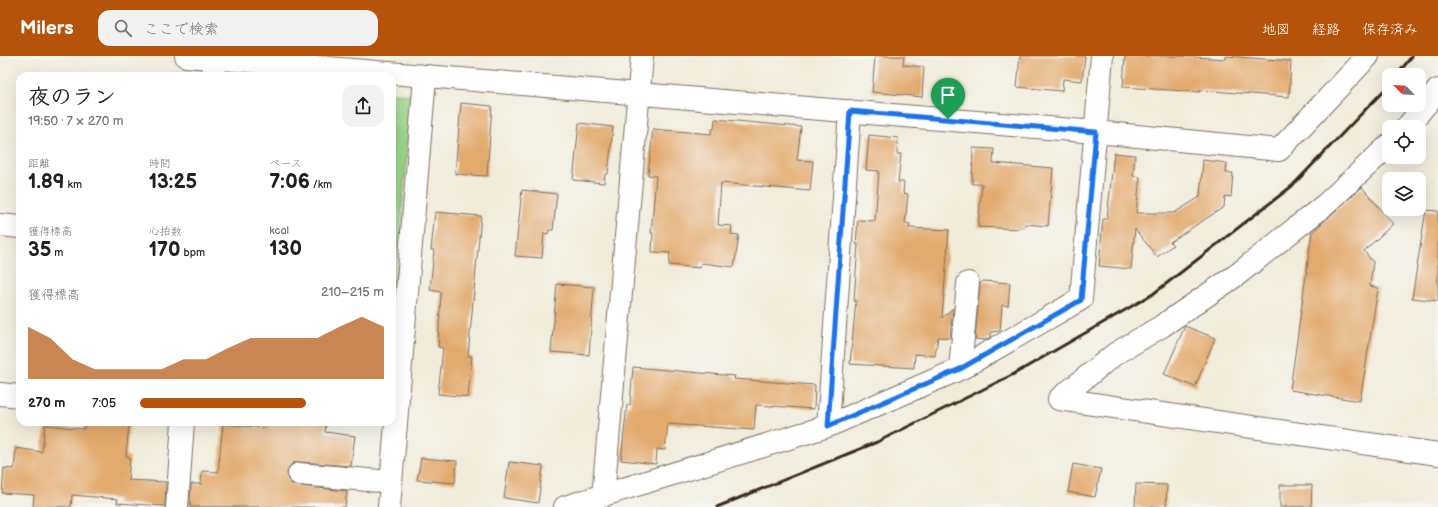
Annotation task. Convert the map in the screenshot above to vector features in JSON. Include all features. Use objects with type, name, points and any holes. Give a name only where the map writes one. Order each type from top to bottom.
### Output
[{"type":"street","points":[[186,56],[214,63],[360,72]]},
{"type":"street","points":[[603,496],[642,56]]},
{"type":"street","points":[[565,507],[828,426],[960,369],[1081,300],[1102,56]]},
{"type":"street","points":[[396,74],[1096,132],[1279,150],[1368,56]]},
{"type":"street","points":[[396,377],[425,76]]},
{"type":"street","points":[[1413,120],[1438,90]]},
{"type":"street","points":[[828,426],[850,111]]},
{"type":"street","points":[[1382,152],[1326,204],[1238,274],[1162,326],[1115,354],[1059,399],[1438,454]]},
{"type":"street","points":[[0,225],[16,227]]},
{"type":"street","points":[[960,369],[968,283]]},
{"type":"street","points":[[0,394],[16,396]]},
{"type":"street","points":[[177,507],[183,426]]},
{"type":"street","points":[[389,507],[394,426]]},
{"type":"street","points":[[299,474],[391,482]]},
{"type":"green space","points":[[396,93],[412,95],[396,280]]},
{"type":"building","points":[[875,56],[904,56],[903,65],[924,67],[922,97],[872,92]]},
{"type":"building","points":[[1020,56],[1085,56],[1082,81],[1063,79],[1062,91],[1017,87]]},
{"type":"building","points":[[1125,56],[1177,56],[1226,59],[1226,56],[1291,61],[1289,97],[1200,90],[1200,92],[1123,87]]},
{"type":"building","points":[[461,103],[492,106],[487,176],[455,174]]},
{"type":"building","points":[[715,119],[801,127],[797,160],[813,161],[810,191],[721,183],[718,225],[732,226],[731,234],[739,235],[734,267],[701,263],[700,268],[669,265],[670,253],[652,252],[653,233],[651,233],[656,176],[648,175],[653,129],[711,134],[712,129],[714,129]]},
{"type":"building","points":[[579,123],[613,127],[608,174],[605,174],[604,183],[573,180]]},
{"type":"building","points":[[869,135],[898,138],[897,154],[901,154],[898,182],[904,182],[903,193],[908,194],[905,223],[910,224],[909,228],[949,230],[942,318],[953,308],[950,338],[938,337],[935,356],[915,354],[914,368],[850,364],[856,301],[854,301],[858,220],[875,221],[879,171],[866,170]]},
{"type":"building","points":[[973,148],[994,149],[993,163],[1053,168],[1048,226],[1025,224],[1024,228],[1020,227],[1019,229],[978,227],[982,184],[972,184]]},
{"type":"building","points":[[1114,153],[1135,155],[1133,176],[1140,177],[1136,213],[1174,213],[1200,197],[1203,160],[1227,163],[1226,173],[1233,173],[1231,197],[1225,196],[1224,207],[1170,242],[1173,245],[1157,257],[1135,229],[1131,269],[1099,266],[1103,219],[1107,219]]},
{"type":"building","points":[[1362,187],[1382,211],[1382,216],[1386,216],[1393,224],[1364,251],[1373,262],[1370,286],[1378,288],[1360,401],[1290,390],[1312,232]]},
{"type":"building","points":[[522,190],[557,194],[553,230],[549,230],[548,234],[544,233],[542,258],[515,256]]},
{"type":"building","points":[[1426,210],[1438,211],[1438,301],[1412,298]]},
{"type":"building","points":[[435,212],[481,216],[468,356],[472,356],[468,397],[438,394],[443,348],[438,347],[441,292],[430,290],[434,250],[431,250]]},
{"type":"building","points":[[983,281],[1010,283],[1008,306],[1002,305],[1000,331],[991,332],[991,337],[985,340],[975,339],[980,284]]},
{"type":"building","points":[[557,284],[594,287],[589,355],[551,352]]},
{"type":"building","points":[[1185,326],[1215,338],[1195,387],[1164,374]]},
{"type":"building","points":[[633,367],[735,376],[734,379],[815,385],[814,409],[756,405],[754,430],[668,424],[665,450],[657,449],[656,464],[621,460],[627,405],[630,405]]},
{"type":"building","points":[[45,426],[84,429],[84,426],[129,426],[126,456],[130,457],[128,480],[166,482],[165,506],[117,503],[118,499],[72,495],[71,507],[33,507],[34,495],[2,493],[4,468],[14,469],[16,448],[42,452]]},
{"type":"building","points":[[223,426],[266,428],[266,426],[326,426],[325,432],[355,436],[351,466],[300,462],[293,463],[289,467],[287,473],[288,480],[292,484],[298,486],[347,491],[345,507],[190,507],[191,484],[201,484],[202,471],[218,472]]},
{"type":"building","points":[[421,458],[457,461],[455,483],[417,480]]},
{"type":"building","points":[[509,462],[543,466],[538,503],[504,498]]},
{"type":"building","points":[[1073,464],[1101,469],[1095,497],[1068,492]]},
{"type":"building","points":[[1136,484],[1167,485],[1166,507],[1135,507]]},
{"type":"building","points":[[1280,485],[1312,485],[1311,507],[1280,507]]},
{"type":"railway","points":[[1403,68],[1412,56]]},
{"type":"railway","points":[[717,507],[877,442],[1014,374],[1153,294],[1292,186],[1382,92]]},
{"type":"route","points":[[850,111],[948,119],[1096,132],[1081,300],[960,369],[828,426],[850,111]]}]
